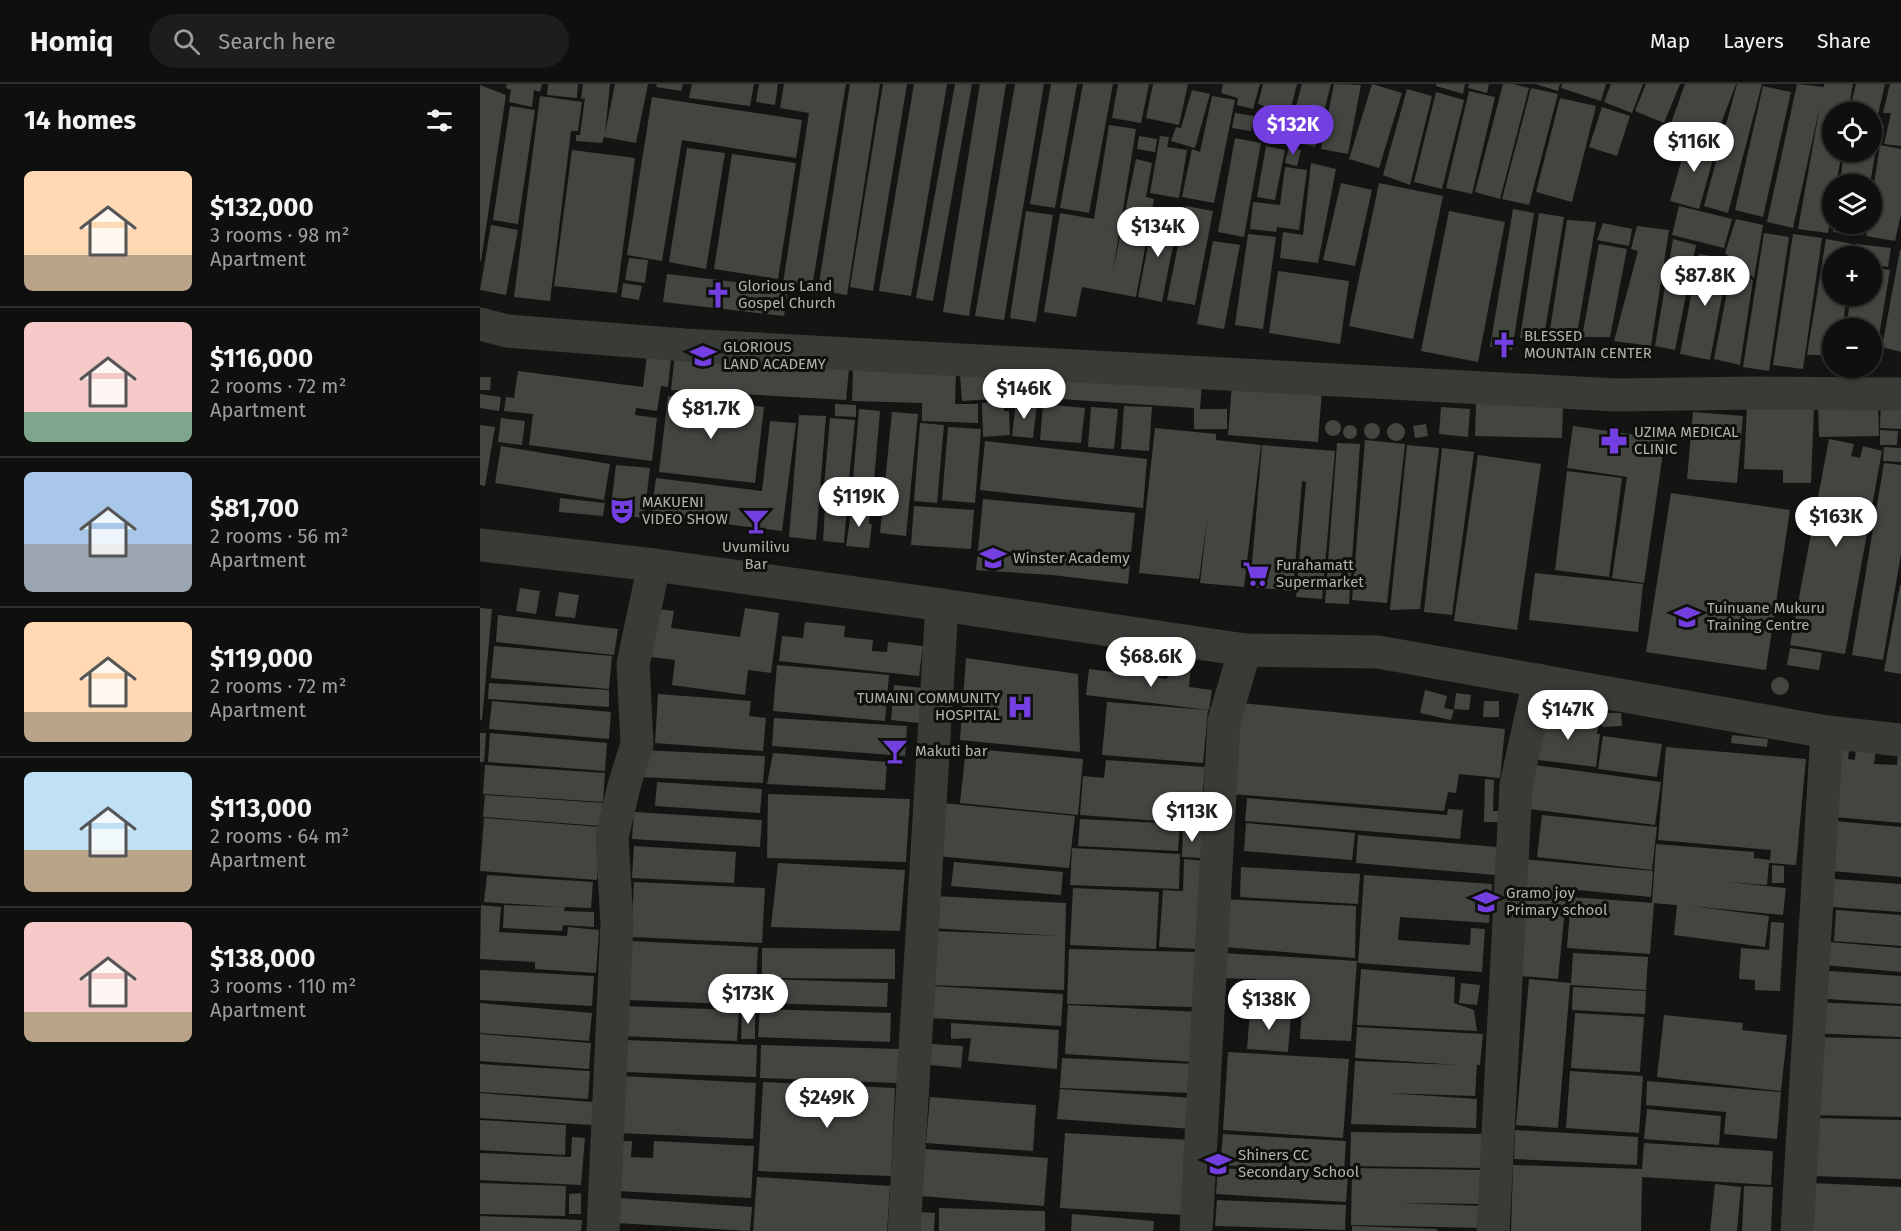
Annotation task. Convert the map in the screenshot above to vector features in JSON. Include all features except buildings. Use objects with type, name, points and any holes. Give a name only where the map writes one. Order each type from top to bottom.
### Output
[{"type":"street","points":[[480,324],[507,331],[684,345],[1605,394],[1901,394]]},
{"type":"street","points":[[480,545],[654,565],[1245,650],[1378,652],[1827,732],[1901,740]]},
{"type":"street","points":[[603,1231],[617,923],[612,837],[637,744],[633,664],[654,565]]},
{"type":"street","points":[[904,1231],[942,605]]},
{"type":"street","points":[[1196,1231],[1224,722],[1245,650]]},
{"type":"street","points":[[1493,1231],[1516,785],[1539,680]]},
{"type":"street","points":[[1797,1231],[1827,732]]},
{"type":"place","name":"Glorious Land Gospel Church","points":[[718,295]]},
{"type":"place","name":"BLESSED MOUNTAIN CENTER","points":[[1504,345]]},
{"type":"place","name":"GLORIOUS LAND ACADEMY","points":[[703,356]]},
{"type":"place","name":"UZIMA MEDICAL CLINIC","points":[[1614,441]]},
{"type":"place","name":"MAKUENI VIDEO SHOW","points":[[622,511]]},
{"type":"place","name":"Uvumilivu Bar","points":[[756,521]]},
{"type":"place","name":"Winster Academy","points":[[993,558]]},
{"type":"place","name":"Furahamatt Supermarket","points":[[1256,574]]},
{"type":"place","name":"Tuinuane Mukuru Training Centre","points":[[1687,617]]},
{"type":"place","name":"TUMAINI COMMUNITY HOSPITAL","points":[[1020,707]]},
{"type":"place","name":"Makuti bar","points":[[895,751]]},
{"type":"place","name":"Gramo joy Primary school","points":[[1486,902]]},
{"type":"place","name":"Shiners CC Secondary School","points":[[1218,1164]]}]
